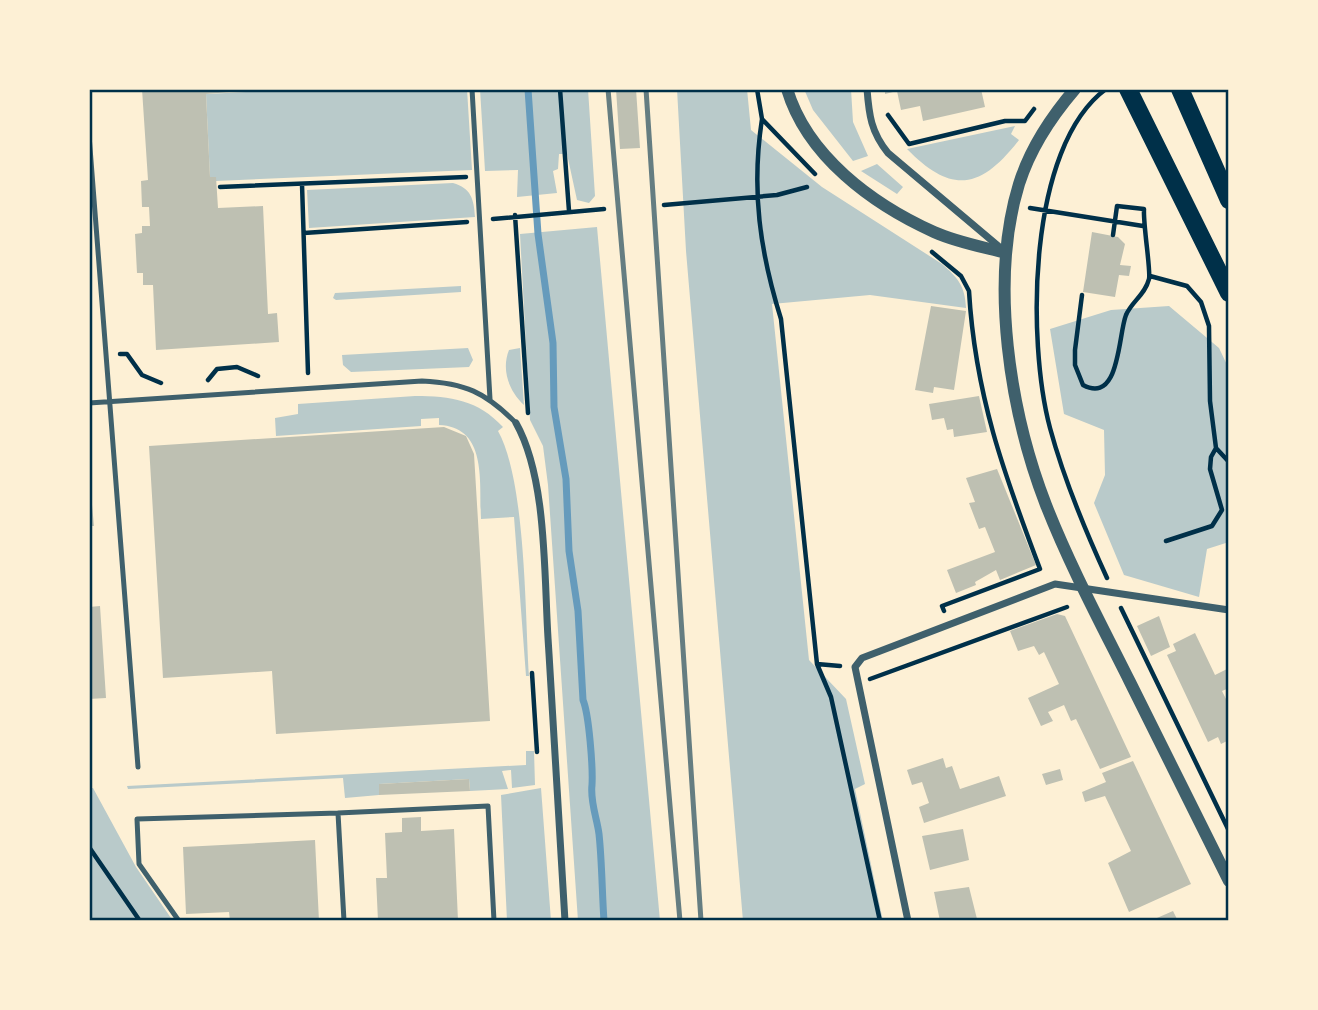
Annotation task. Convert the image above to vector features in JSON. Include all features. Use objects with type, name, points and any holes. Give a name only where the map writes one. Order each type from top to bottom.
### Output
[{"type":"highway","points":[[1128,89],[1229,293]]},
{"type":"highway","points":[[1180,89],[1229,200]]},
{"type":"highway","points":[[1205,145],[1229,178]]},
{"type":"street","points":[[787,89],[794,115],[841,173],[934,233],[1006,253]]},
{"type":"street","points":[[867,89],[869,122],[876,138],[888,153],[1006,253]]},
{"type":"street","points":[[1075,89],[1051,120],[1031,153],[1014,205],[1006,253],[1007,327],[1016,398],[1046,505],[1084,589],[1229,881]]},
{"type":"street","points":[[516,423],[528,446],[535,471],[565,921]]},
{"type":"street","points":[[908,921],[855,667],[863,657],[1055,584],[1229,610]]},
{"type":"lane","points":[[472,89],[490,398]]},
{"type":"lane","points":[[89,135],[138,767]]},
{"type":"lane","points":[[89,403],[422,381],[452,382],[490,398],[516,423]]},
{"type":"lane","points":[[179,921],[139,864],[137,819],[488,806],[494,921]]},
{"type":"lane","points":[[338,813],[344,921]]},
{"type":"path","points":[[560,89],[569,211]]},
{"type":"path","points":[[757,89],[762,119],[758,144],[759,230],[764,266],[781,319],[817,664],[831,698],[880,921]]},
{"type":"path","points":[[1106,89],[1088,102],[1056,163],[1046,212],[1035,286],[1049,426],[1069,488],[1113,592],[1229,831]]},
{"type":"path","points":[[885,107],[889,118],[909,144],[1005,121],[1025,121],[1042,100]]},
{"type":"path","points":[[762,119],[823,181]]},
{"type":"path","points":[[220,187],[478,177]]},
{"type":"path","points":[[298,374],[310,373],[302,184]]},
{"type":"path","points":[[664,205],[759,197],[807,187]]},
{"type":"path","points":[[1082,295],[1075,365],[1083,385],[1092,390],[1100,389],[1113,374],[1126,315],[1143,295],[1150,276],[1143,226],[1144,209],[1117,206],[1112,235]]},
{"type":"path","points":[[304,233],[604,209]]},
{"type":"path","points":[[1046,212],[1143,226]]},
{"type":"path","points":[[516,423],[528,415],[517,215]]},
{"type":"path","points":[[925,247],[961,276],[969,291],[981,395],[1002,471],[1040,569],[942,606],[949,623]]},
{"type":"path","points":[[1150,276],[1186,286],[1201,302],[1209,326],[1210,401],[1216,448],[1229,462]]},
{"type":"path","points":[[106,355],[127,354],[142,375],[159,383],[172,382]]},
{"type":"path","points":[[198,380],[211,380],[217,369],[237,367],[264,377]]},
{"type":"path","points":[[1166,541],[1212,526],[1218,519],[1222,510],[1220,497],[1210,469],[1211,457],[1216,448]]},
{"type":"path","points":[[869,680],[1067,607]]},
{"type":"path","points":[[817,664],[855,667]]},
{"type":"path","points":[[531,673],[537,752]]},
{"type":"path","points":[[89,847],[140,921]]},
{"type":"shaded area","points":[[305,89],[467,89],[472,170],[216,181],[216,177],[210,177],[206,94]]},
{"type":"shaded area","points":[[480,89],[588,89],[595,196],[589,203],[577,200],[567,154],[559,154],[558,169],[553,171],[557,193],[517,197],[518,170],[485,171]]},
{"type":"shaded area","points":[[677,89],[747,89],[751,130],[822,187],[942,264],[956,278],[964,294],[966,308],[870,295],[772,304],[809,660],[846,699],[865,784],[855,789],[883,921],[743,921],[686,251]]},
{"type":"shaded area","points":[[804,89],[851,89],[853,122],[868,156],[853,161],[813,110]]},
{"type":"shaded area","points":[[1015,126],[1011,134],[1019,140],[1005,156],[979,177],[966,180],[938,174],[907,149]]},
{"type":"shaded area","points":[[877,164],[903,187],[897,194],[861,171]]},
{"type":"shaded area","points":[[453,183],[468,191],[474,205],[475,217],[309,228],[307,190]]},
{"type":"shaded area","points":[[597,227],[660,921],[578,921],[548,485],[543,446],[530,420],[520,234]]},
{"type":"shaded area","points":[[461,286],[461,292],[336,300],[333,298],[335,293]]},
{"type":"shaded area","points":[[1169,306],[1219,348],[1229,369],[1229,542],[1207,549],[1199,597],[1124,575],[1094,503],[1105,475],[1104,430],[1064,414],[1050,329],[1111,310]]},
{"type":"shaded area","points":[[468,348],[473,360],[469,367],[351,372],[343,365],[342,355]]},
{"type":"shaded area","points":[[520,348],[524,405],[514,393],[506,372],[509,350]]},
{"type":"shaded area","points":[[415,396],[463,401],[484,411],[503,427],[498,431],[507,453],[519,514],[529,676],[526,676],[514,517],[481,519],[478,459],[466,435],[455,428],[439,425],[439,418],[421,419],[421,426],[276,436],[275,418],[298,414],[298,404]]},
{"type":"shaded area","points":[[526,751],[534,751],[535,785],[512,788],[511,770],[502,771],[508,789],[470,791],[469,779],[379,784],[379,795],[345,798],[343,778],[128,789],[127,786],[526,765]]},
{"type":"shaded area","points":[[89,788],[93,788],[136,867],[173,921],[89,921]]},
{"type":"shaded area","points":[[541,788],[551,921],[507,921],[501,795]]},
{"type":"building","points":[[142,89],[264,89],[206,94],[210,177],[216,177],[218,208],[263,206],[268,314],[277,313],[279,342],[156,350],[153,285],[143,285],[143,273],[137,273],[135,234],[142,233],[142,226],[150,226],[149,207],[142,207],[141,181],[148,180]]},
{"type":"building","points":[[616,89],[636,89],[640,148],[620,149]]},
{"type":"building","points":[[885,89],[981,89],[985,107],[923,121],[920,106],[901,110],[897,91],[885,94]]},
{"type":"building","points":[[1092,232],[1118,237],[1125,244],[1120,265],[1131,266],[1129,276],[1119,275],[1115,297],[1083,292]]},
{"type":"building","points":[[931,306],[966,311],[954,390],[934,387],[933,393],[915,390]]},
{"type":"building","points":[[979,396],[987,432],[954,437],[953,429],[947,430],[944,418],[932,420],[929,404]]},
{"type":"building","points":[[444,427],[466,436],[474,454],[490,721],[276,734],[272,671],[163,678],[149,446]]},
{"type":"building","points":[[997,469],[1036,565],[1000,580],[996,570],[975,582],[976,585],[956,593],[947,570],[995,552],[985,527],[979,529],[969,503],[975,502],[966,478]]},
{"type":"building","points":[[89,473],[94,526],[89,526]]},
{"type":"building","points":[[100,606],[106,698],[89,699],[89,607]]},
{"type":"building","points":[[1057,614],[1065,616],[1131,757],[1100,769],[1076,719],[1071,721],[1064,705],[1048,712],[1053,721],[1041,726],[1028,698],[1059,684],[1044,652],[1039,655],[1034,646],[1018,651],[1010,631]]},
{"type":"building","points":[[1159,616],[1170,647],[1151,656],[1137,626]]},
{"type":"building","points":[[1195,633],[1215,675],[1229,668],[1229,688],[1222,691],[1229,705],[1229,740],[1221,744],[1218,737],[1208,742],[1167,655],[1176,651],[1173,644]]},
{"type":"building","points":[[943,758],[946,768],[952,766],[960,789],[999,776],[1006,796],[924,823],[919,807],[929,803],[922,782],[912,785],[907,770]]},
{"type":"building","points":[[1133,761],[1191,884],[1129,912],[1108,863],[1131,851],[1105,796],[1085,802],[1082,792],[1106,782],[1102,773]]},
{"type":"building","points":[[1060,769],[1063,780],[1046,785],[1042,774]]},
{"type":"building","points":[[469,779],[470,791],[379,795],[379,784]]},
{"type":"building","points":[[421,817],[421,831],[454,829],[458,921],[378,921],[376,878],[387,878],[385,833],[402,832],[402,818]]},
{"type":"building","points":[[963,829],[969,860],[930,870],[922,836]]},
{"type":"building","points":[[315,840],[319,921],[230,921],[229,912],[186,914],[183,847]]},
{"type":"building","points":[[969,887],[977,919],[940,921],[934,892]]},
{"type":"building","points":[[1173,911],[1178,921],[1150,921]]},
{"type":"waterway","points":[[528,89],[538,234],[553,343],[554,407],[566,479],[569,551],[578,611],[583,700],[592,767],[592,798],[601,855],[604,921]]},
{"type":"railway","points":[[608,89],[680,921]]},
{"type":"railway","points":[[646,89],[701,921]]}]
